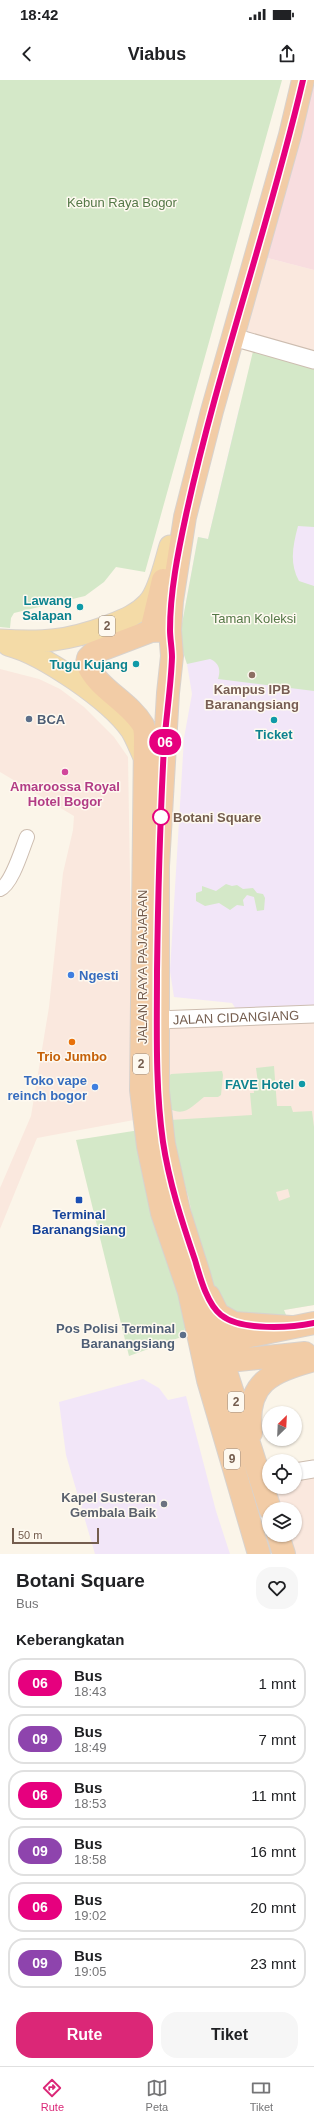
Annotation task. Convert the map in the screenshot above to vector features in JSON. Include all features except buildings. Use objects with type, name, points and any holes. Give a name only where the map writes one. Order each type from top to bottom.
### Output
[{"type":"highway","name":"2","points":[[170,546],[177,509],[293,80]]},
{"type":"highway","name":"JALAN RAYA PAJAJARAN","points":[[262,1473],[254,1459],[212,1355],[188,1292],[162,1213],[156,1145],[158,1091],[158,866],[164,746],[172,656],[161,631],[173,591],[185,516],[212,411],[290,135],[303,80]]},
{"type":"highway","points":[[161,631],[170,546],[185,516]]},
{"type":"highway","name":"JALAN RAYA PAJAJARAN","points":[[161,631],[93,653],[88,658],[87,663],[92,673],[129,708],[144,726],[141,1090],[156,1145],[199,1274],[212,1355],[259,1554]]},
{"type":"highway","name":"2","points":[[199,1274],[218,1314],[234,1323],[291,1327]]},
{"type":"highway","points":[[212,1355],[291,1327],[314,1323]]},
{"type":"highway","points":[[212,1355],[314,1352]]},
{"type":"highway","points":[[254,1459],[250,1423],[254,1393],[268,1376],[293,1366],[314,1360]]},
{"type":"highway","points":[[280,1542],[284,1554]]},
{"type":"main road","name":"2","points":[[0,642],[61,640],[88,633],[130,617],[149,603],[155,591],[170,546]]},
{"type":"main road","name":"2","points":[[0,642],[20,649],[44,661],[88,690],[131,730],[144,757]]},
{"type":"street","points":[[309,80],[314,81]]},
{"type":"street","points":[[233,337],[314,360]]},
{"type":"street","points":[[0,889],[4,887],[12,874],[27,837]]},
{"type":"street","name":"JALAN CIDANGIANG","points":[[157,1020],[314,1014]]},
{"type":"street","points":[[302,1471],[314,1469]]},
{"type":"shaded area","points":[[309,80],[314,81],[314,270],[256,255]]},
{"type":"shaded area","points":[[256,255],[314,270],[314,359],[233,337]]},
{"type":"shaded area","name":"Kampus IPB Baranangsiang","points":[[314,360],[314,1014],[236,1009],[232,1003],[174,997],[170,971],[184,738],[192,694],[187,664],[179,640],[198,537],[208,539],[239,409]]},
{"type":"shaded area","points":[[0,669],[39,679],[60,689],[84,707],[114,737],[128,757],[134,1120],[37,1138],[0,1229],[0,1188],[31,1116],[49,1007],[63,873],[73,830],[74,816],[0,772]]},
{"type":"shaded area","points":[[314,1013],[314,1305],[284,1310],[211,1301],[158,1091],[157,1020]]},
{"type":"shaded area","points":[[143,1379],[159,1388],[168,1400],[186,1396],[216,1511],[230,1554],[95,1554],[66,1455],[59,1402]]},
{"type":"shaded area","points":[[314,1470],[314,1554],[284,1554],[280,1542],[302,1542],[302,1502],[270,1502],[269,1494],[302,1494],[302,1472]]},
{"type":"green space","name":"Kebun Raya Bogor","points":[[0,80],[282,80],[145,572],[116,567],[104,582],[85,596],[14,613],[11,618],[10,628],[0,627]]},
{"type":"green space","name":"Taman Koleksi","points":[[255,343],[314,360],[314,527],[298,526],[293,561],[299,581],[314,586],[314,691],[218,679],[219,672],[217,664],[210,659],[187,664],[179,640],[198,537],[208,539]]},
{"type":"green space","points":[[226,884],[232,886],[237,885],[243,889],[253,888],[257,893],[263,894],[265,898],[264,910],[257,911],[254,897],[247,895],[243,900],[244,906],[237,905],[230,910],[219,903],[205,906],[196,901],[196,893],[202,891],[202,886],[216,891]]},
{"type":"green space","points":[[274,1066],[277,1106],[291,1106],[293,1112],[312,1111],[314,1127],[314,1305],[284,1310],[291,1327],[218,1314],[197,1241],[189,1199],[172,1140],[170,1120],[252,1115],[250,1093],[254,1093],[253,1084],[258,1083],[256,1068]],"holes":[[[288,1189],[290,1197],[279,1201],[276,1192]]]},
{"type":"green space","points":[[222,1071],[221,1095],[218,1097],[204,1097],[185,1111],[181,1112],[170,1109],[168,1103],[168,1077],[171,1074]]},
{"type":"green space","points":[[146,1129],[189,1292],[184,1336],[129,1356],[76,1140]]},
{"type":"bus line","name":"06","points":[[303,80],[290,135],[212,411],[185,516],[173,591],[170,630],[172,656],[166,719],[158,866],[157,1020],[158,1091],[164,1144],[179,1211],[199,1274],[211,1301],[218,1314],[234,1323],[271,1327],[291,1327],[314,1323]]},
{"type":"place","name":"Lawang Salapan","points":[[80,607]]},
{"type":"place","name":"Tugu Kujang","points":[[136,664]]},
{"type":"place","name":"Kampus IPB Baranangsiang","points":[[252,675]]},
{"type":"place","name":"BCA","points":[[29,719]]},
{"type":"place","name":"Ticket","points":[[274,720]]},
{"type":"place","name":"Amaroossa Royal Hotel Bogor","points":[[65,772]]},
{"type":"place","name":"Botani Square","points":[[161,817]]},
{"type":"place","name":"Ngesti","points":[[71,975]]},
{"type":"place","name":"Trio Jumbo","points":[[72,1042]]},
{"type":"place","name":"FAVE Hotel","points":[[302,1084]]},
{"type":"place","name":"Toko vape reinch bogor","points":[[95,1087]]},
{"type":"place","name":"Terminal Baranangsiang","points":[[79,1200]]},
{"type":"place","name":"Pos Polisi Terminal Baranangsiang","points":[[183,1335]]},
{"type":"place","name":"Kapel Susteran Gembala Baik","points":[[164,1504]]}]
